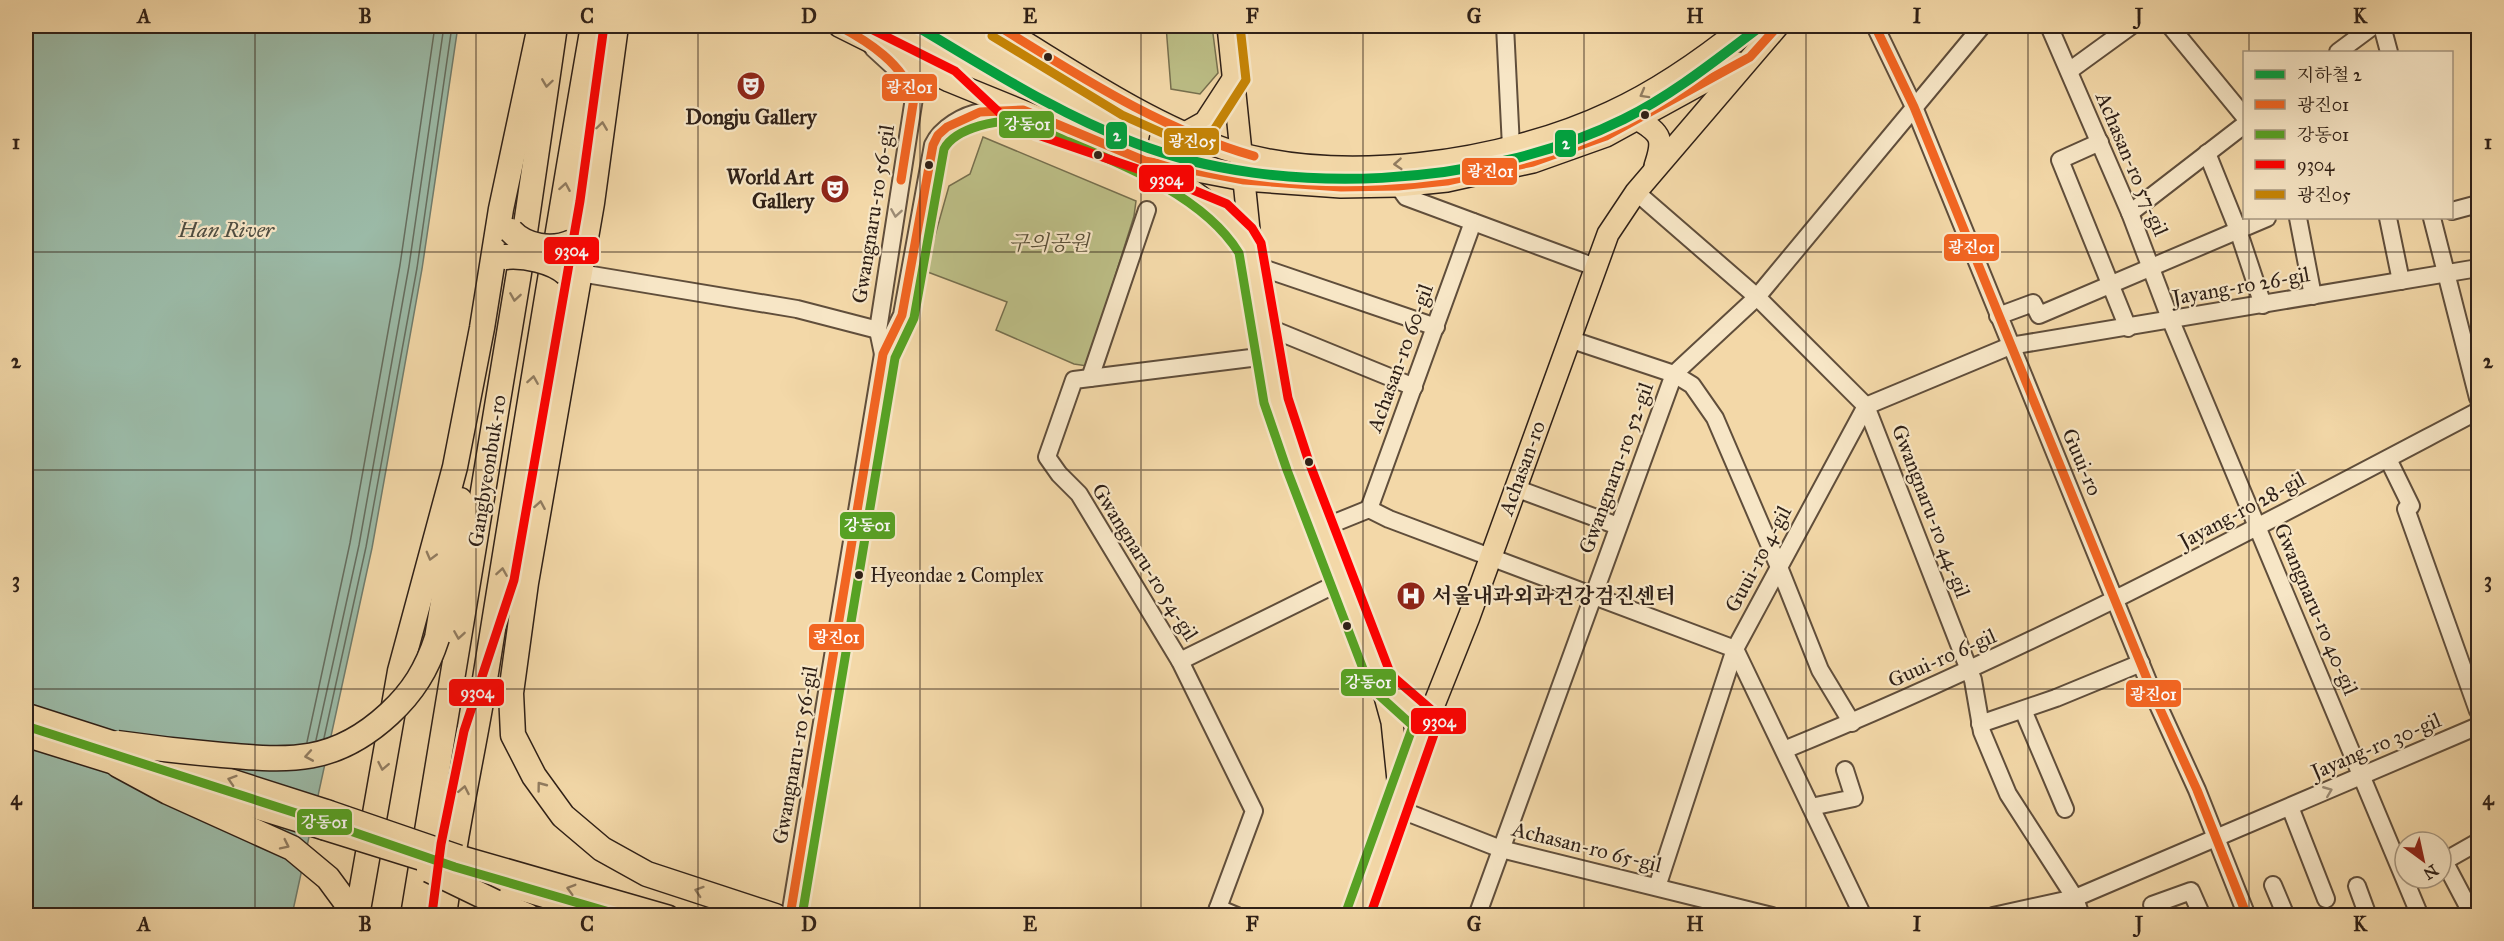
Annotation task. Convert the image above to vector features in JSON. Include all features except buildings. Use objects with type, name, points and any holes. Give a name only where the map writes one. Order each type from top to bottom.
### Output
[{"type":"highway","points":[[510,160],[524,26]]},
{"type":"highway","points":[[357,915],[400,671],[455,467],[482,328],[498,262],[501,208],[510,160],[540,26]]},
{"type":"highway","name":"Gangbyeonbuk-ro","points":[[413,915],[519,273],[555,26]]},
{"type":"highway","name":"Gangbyeonbuk-ro","points":[[444,915],[453,846],[476,734],[593,26]]},
{"type":"highway","points":[[616,26],[579,237],[526,583],[511,693],[513,735],[540,784],[563,816],[602,849],[646,874],[775,915]]},
{"type":"highway","points":[[501,208],[511,231],[518,238],[538,245],[561,247],[579,237]]},
{"type":"highway","points":[[498,262],[517,256],[557,266],[574,280]]},
{"type":"highway","points":[[118,754],[278,760],[310,757],[333,751],[373,730],[398,706],[425,671],[437,638],[470,441],[482,328]]},
{"type":"highway","points":[[476,734],[526,583]]},
{"type":"highway","points":[[118,754],[168,792],[292,848],[328,878],[357,915]]},
{"type":"highway","points":[[429,870],[493,897],[528,915]]},
{"type":"main road","points":[[998,26],[1128,105],[1193,135],[1243,153],[1283,163],[1326,166],[1377,166],[1431,162],[1511,147],[1557,134],[1611,112],[1670,80],[1744,26]]},
{"type":"main road","points":[[1228,26],[1252,257],[1276,401],[1382,682],[1392,722],[1398,801]]},
{"type":"main road","name":"Achasan-ro","points":[[1749,57],[1764,26]]},
{"type":"main road","name":"Achasan-ro","points":[[1357,915],[1426,722],[1490,558],[1608,234],[1636,192],[1749,57],[1778,26]]},
{"type":"main road","points":[[847,29],[949,81],[1113,147],[1169,175],[1209,203],[1237,230],[1252,257]]},
{"type":"main road","points":[[1144,161],[1244,180],[1329,187],[1398,186],[1447,181],[1533,162],[1606,136],[1749,57]]},
{"type":"main road","points":[[1193,135],[1205,122],[1235,76]]},
{"type":"main road","points":[[1113,147],[1128,147],[1137,141],[1140,127],[1128,105]]},
{"type":"main road","points":[[1637,119],[1658,134],[1662,146],[1653,173]]},
{"type":"main road","points":[[1185,168],[1199,165],[1205,150],[1193,135]]},
{"type":"main road","points":[[1382,682],[1426,722]]},
{"type":"main road","points":[[26,714],[118,754],[390,851],[429,870]]},
{"type":"main road","points":[[26,736],[118,754],[328,811],[457,863],[576,906],[616,915]]},
{"type":"main road","points":[[390,851],[457,863],[668,915]]},
{"type":"main road","points":[[493,897],[564,915]]},
{"type":"street","points":[[1505,26],[1511,147]]},
{"type":"street","name":"Guui-ro","points":[[1875,26],[1914,107],[2010,346],[2247,915]]},
{"type":"street","name":"Gwangnaru-ro 52-gil","points":[[1477,915],[1674,375],[1757,297],[1982,26]]},
{"type":"street","name":"Achasan-ro 57-gil","points":[[2049,26],[2130,213],[2171,321]]},
{"type":"street","points":[[2069,71],[2131,26]]},
{"type":"street","points":[[2170,26],[2243,115]]},
{"type":"street","points":[[2339,51],[2373,26]]},
{"type":"street","points":[[2382,26],[2389,51]]},
{"type":"street","name":"Gwangnaru-ro 56-gil","points":[[847,29],[909,81],[914,98],[878,330],[883,354]]},
{"type":"street","name":"Gwangnaru-ro 56-gil","points":[[790,915],[883,354],[902,315],[933,145],[938,135],[959,121],[980,112],[1023,110]]},
{"type":"street","points":[[2130,213],[2243,126]]},
{"type":"street","points":[[2100,142],[2060,160],[2112,284],[2127,328]]},
{"type":"street","points":[[2207,153],[2238,230],[2263,305]]},
{"type":"street","points":[[1398,186],[1406,197],[1595,267]]},
{"type":"street","name":"Gwangnaru-ro 44-gil","points":[[1636,192],[1757,297],[1866,406],[1970,671],[1980,724],[2008,794],[2075,898],[2081,915]]},
{"type":"street","points":[[2453,210],[2478,204]]},
{"type":"street","points":[[1090,378],[1147,210]]},
{"type":"street","points":[[1998,316],[2033,303],[2040,315],[2265,219]]},
{"type":"street","points":[[2298,219],[2313,296]]},
{"type":"street","points":[[2388,219],[2401,282]]},
{"type":"street","points":[[2432,219],[2478,398]]},
{"type":"street","name":"Achasan-ro 60-gil","points":[[1369,509],[1473,222]]},
{"type":"street","points":[[1252,257],[1436,327]]},
{"type":"street","name":"Jayang-ro 26-gil","points":[[2010,346],[2171,321],[2478,268]]},
{"type":"street","points":[[574,280],[797,309],[878,330]]},
{"type":"street","name":"Gwangnaru-ro 40-gil","points":[[2171,321],[2362,777],[2393,844]]},
{"type":"street","points":[[1262,325],[1414,387]]},
{"type":"street","points":[[1569,339],[1674,375],[1692,385],[1715,418],[1820,670],[1852,723]]},
{"type":"street","points":[[1866,406],[2010,346]]},
{"type":"street","name":"Gwangnaru-ro 54-gil","points":[[1217,912],[1254,811],[1180,662],[1079,494],[1059,474],[1047,457],[1074,380],[1267,356]]},
{"type":"street","name":"Guui-ro 4-gil","points":[[1657,887],[1735,649],[1866,406]]},
{"type":"street","name":"Jayang-ro 28-gil","points":[[2116,601],[2478,411]]},
{"type":"street","points":[[2388,459],[2408,508],[2478,711]]},
{"type":"street","points":[[1515,488],[1618,526]]},
{"type":"street","points":[[1322,528],[1369,509],[1490,558],[1735,649],[1863,915]]},
{"type":"street","points":[[1180,662],[1342,581]]},
{"type":"street","name":"Guui-ro 6-gil","points":[[1784,750],[1970,671],[2116,601]]},
{"type":"street","points":[[1980,724],[2023,710],[2141,663]]},
{"type":"street","points":[[2023,710],[2065,809]]},
{"type":"street","name":"Jayang-ro 30-gil","points":[[2216,837],[2478,726]]},
{"type":"street","points":[[1811,807],[1854,798],[1845,770]]},
{"type":"street","name":"Achasan-ro 65-gil","points":[[1398,801],[1501,849],[1761,914]]},
{"type":"street","points":[[2290,807],[2326,899]]},
{"type":"street","points":[[1993,915],[2075,898],[2216,837]]},
{"type":"street","points":[[2453,856],[2478,842]]},
{"type":"street","points":[[2453,880],[2473,915]]},
{"type":"street","points":[[2273,885],[2286,915]]},
{"type":"street","points":[[2357,886],[2368,915]]},
{"type":"street","name":"Gwangnaru-ro 40-gil","points":[[2413,890],[2420,915]]},
{"type":"street","points":[[2157,915],[2152,905],[2191,891],[2202,915]]},
{"type":"street","points":[[1217,912],[1237,915]]},
{"type":"green space","points":[[1166,26],[1212,26],[1218,73],[1200,94],[1171,89]]},
{"type":"green space","name":"구의공원","points":[[983,137],[1136,201],[1134,216],[1087,366],[1074,364],[996,330],[1007,302],[925,271],[949,186],[970,174]]},
{"type":"water","name":"Han River","points":[[26,26],[458,26],[422,269],[372,548],[292,915],[26,915]]},
{"type":"metro line","name":"2","points":[[916,26],[1051,104],[1135,143],[1192,161],[1253,173],[1317,178],[1382,178],[1447,172],[1510,160],[1569,142],[1624,119],[1660,99],[1695,76],[1761,26]]},
{"type":"transit line","name":"9304","points":[[432,914],[441,844],[464,731],[514,580],[580,201],[604,26]]},
{"type":"transit line","name":"광진01","points":[[839,26],[884,55],[902,75],[914,98],[901,180]]},
{"type":"transit line","name":"9304","points":[[865,26],[955,71],[1003,116],[1035,134],[1164,178],[1227,204],[1252,228],[1261,243],[1288,398],[1309,462],[1391,675],[1435,713],[1439,720],[1370,916]]},
{"type":"transit line","name":"광진01","points":[[998,26],[1122,100],[1186,131],[1254,156]]},
{"type":"transit line","name":"광진05","points":[[992,36],[1122,115],[1187,144],[1214,130],[1246,80],[1240,26]]},
{"type":"transit line","name":"광진01","points":[[790,916],[883,354],[902,315],[933,145],[938,135],[947,127],[980,112],[1023,110],[1145,161],[1244,180],[1341,187],[1398,186],[1447,181],[1533,162],[1606,136],[1750,57],[1778,26]]},
{"type":"transit line","name":"광진01","points":[[1875,26],[1914,107],[2154,696],[2197,790],[2247,916]]},
{"type":"transit line","name":"강동01","points":[[802,916],[895,358],[914,318],[944,149],[958,135],[968,130],[1003,122],[1023,123],[1034,127],[1115,162],[1163,186],[1206,216],[1224,233],[1239,253],[1264,403],[1287,470],[1370,687],[1413,726],[1346,912]]},
{"type":"transit line","name":"강동01","points":[[26,726],[324,822],[455,867],[623,916]]},
{"type":"place","name":"Dongju Gallery","points":[[751,86]]},
{"type":"place","name":"World Art Gallery","points":[[835,189]]},
{"type":"place","name":"Hyeondae 2 Complex","points":[[859,575]]},
{"type":"place","name":"서울내과외과건강검진센터","points":[[1411,596]]}]
